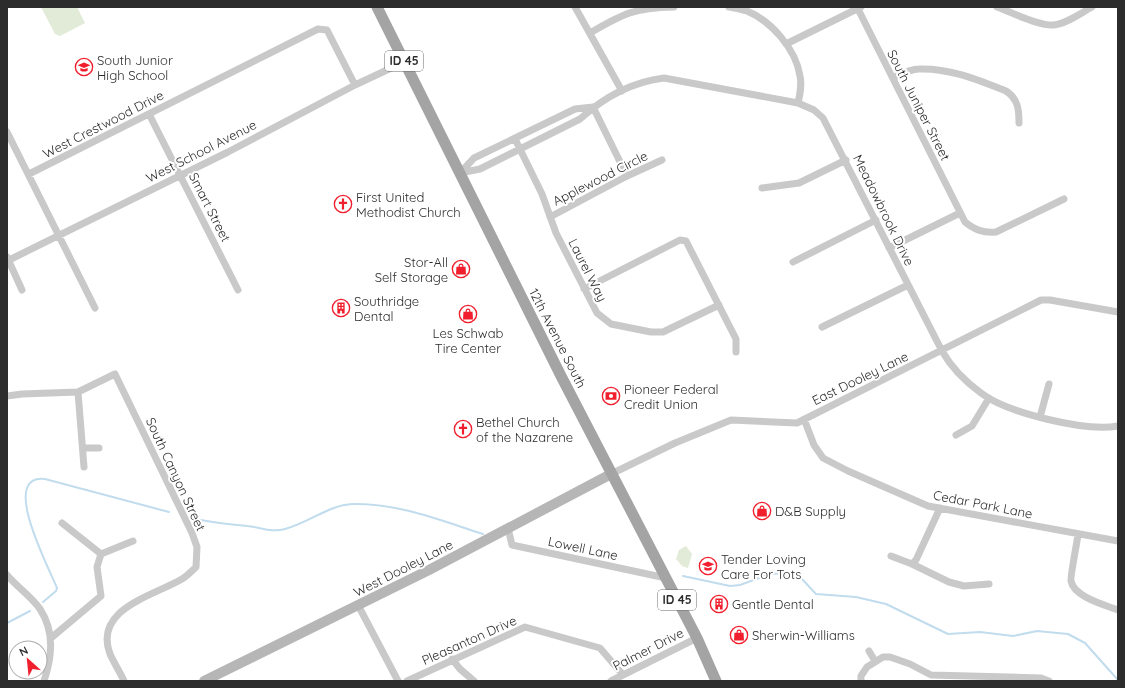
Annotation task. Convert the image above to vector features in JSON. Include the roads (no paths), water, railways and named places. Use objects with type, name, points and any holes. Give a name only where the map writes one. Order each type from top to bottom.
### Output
[{"type":"main road","name":"12th Avenue South","points":[[377,7],[611,474],[697,638],[716,681]]},
{"type":"street","points":[[575,7],[622,91]]},
{"type":"street","points":[[590,33],[622,15],[637,9],[674,7]]},
{"type":"street","points":[[729,7],[747,9],[767,23],[786,44],[800,75],[801,90],[798,103]]},
{"type":"street","points":[[997,7],[1044,24],[1052,25],[1061,23],[1092,7]]},
{"type":"street","points":[[786,44],[859,8]]},
{"type":"street","name":"South Juniper Street","points":[[859,8],[965,222],[974,229],[985,233],[996,232],[1064,199]]},
{"type":"street","name":"West Crestwood Drive","points":[[29,174],[318,29],[327,30],[355,84]]},
{"type":"street","name":"West School Avenue","points":[[8,259],[180,175],[355,84],[404,62]]},
{"type":"street","points":[[893,78],[908,71],[919,69],[959,73],[1006,90],[1013,95],[1019,107],[1019,123]]},
{"type":"street","name":"Meadowbrook Drive","points":[[460,173],[480,169],[580,119],[593,107],[638,83],[664,78],[798,103],[814,110],[823,118],[846,160],[942,351],[948,361],[965,379],[981,394],[1008,408],[1057,421],[1104,429],[1118,426]]},
{"type":"street","points":[[593,107],[627,176]]},
{"type":"street","name":"Meadowbrook Drive","points":[[460,173],[474,158],[576,109],[593,107]]},
{"type":"street","name":"Smart Street","points":[[149,114],[238,290]]},
{"type":"street","points":[[7,132],[95,308]]},
{"type":"street","name":"Laurel Way","points":[[515,139],[542,194],[550,217],[584,289],[597,313],[603,319],[622,327],[651,332],[663,332],[719,305]]},
{"type":"street","name":"Applewood Circle","points":[[550,217],[627,176],[662,160]]},
{"type":"street","points":[[762,188],[799,183],[846,160]]},
{"type":"street","points":[[889,248],[960,213]]},
{"type":"street","points":[[793,262],[876,220]]},
{"type":"street","points":[[584,289],[680,240],[686,241],[736,339],[736,352]]},
{"type":"street","points":[[8,259],[22,290]]},
{"type":"street","points":[[822,327],[908,285]]},
{"type":"street","name":"East Dooley Lane","points":[[611,474],[675,443],[730,420],[797,423],[1041,300],[1050,300],[1118,312]]},
{"type":"street","name":"South Canyon Street","points":[[78,392],[115,374],[197,547],[196,568],[184,578],[127,606],[114,617],[108,633],[110,653],[124,681]]},
{"type":"street","points":[[1040,417],[1049,384]]},
{"type":"street","points":[[7,396],[78,392],[84,467]]},
{"type":"street","points":[[956,435],[972,426],[989,398]]},
{"type":"street","name":"Cedar Park Lane","points":[[804,420],[814,445],[823,458],[848,471],[928,506],[1078,535],[1118,541]]},
{"type":"street","points":[[83,448],[100,448]]},
{"type":"street","name":"West Dooley Lane","points":[[204,681],[358,605],[611,474]]},
{"type":"street","points":[[912,564],[916,560],[940,508]]},
{"type":"street","points":[[62,523],[102,554]]},
{"type":"street","name":"Lowell Lane","points":[[508,528],[512,545],[666,578]]},
{"type":"street","points":[[1078,535],[1071,581],[1076,591],[1118,610]]},
{"type":"street","points":[[51,638],[101,596],[97,567],[102,554],[133,541]]},
{"type":"street","points":[[891,556],[912,564],[949,582],[964,586],[989,584]]},
{"type":"street","points":[[7,575],[40,608],[51,638],[50,663],[44,681]]},
{"type":"street","points":[[358,605],[398,681]]},
{"type":"street","name":"Pleasanton Drive","points":[[407,681],[452,659],[525,627],[600,648],[623,674]]},
{"type":"street","name":"Palmer Drive","points":[[611,681],[697,638]]},
{"type":"street","points":[[869,651],[875,661]]},
{"type":"street","points":[[861,681],[861,676],[867,667],[883,657],[890,657],[910,664],[931,675],[1041,679],[1049,681]]},
{"type":"street","points":[[452,659],[460,669],[474,681]]},
{"type":"waterway","points":[[43,602],[56,591],[57,588],[30,522],[26,504],[26,490],[32,481],[45,479],[169,512]]},
{"type":"waterway","points":[[192,518],[271,530],[280,530],[302,523],[335,507],[353,504],[370,504],[387,506],[420,514],[483,534]]},
{"type":"waterway","points":[[683,576],[730,586],[740,585],[770,574],[787,573],[802,579],[816,594],[856,597],[886,604],[948,634],[980,632],[1013,636],[1037,631],[1068,634],[1085,643],[1118,680]]},
{"type":"waterway","points":[[7,623],[30,611]]},
{"type":"place","name":"South Junior High School","points":[[84,67]]},
{"type":"place","name":"First United Methodist Church","points":[[343,204]]},
{"type":"place","name":"Stor-All Self Storage","points":[[461,269]]},
{"type":"place","name":"Southridge Dental","points":[[341,308]]},
{"type":"place","name":"Les Schwab Tire Center","points":[[468,314]]},
{"type":"place","name":"Pioneer Federal Credit Union","points":[[611,396]]},
{"type":"place","name":"Bethel Church of the Nazarene","points":[[463,429]]},
{"type":"place","name":"D&B Supply","points":[[762,511]]},
{"type":"place","name":"Tender Loving Care For Tots","points":[[708,566]]},
{"type":"place","name":"Gentle Dental","points":[[719,604]]},
{"type":"place","name":"Sherwin-Williams","points":[[739,635]]}]
